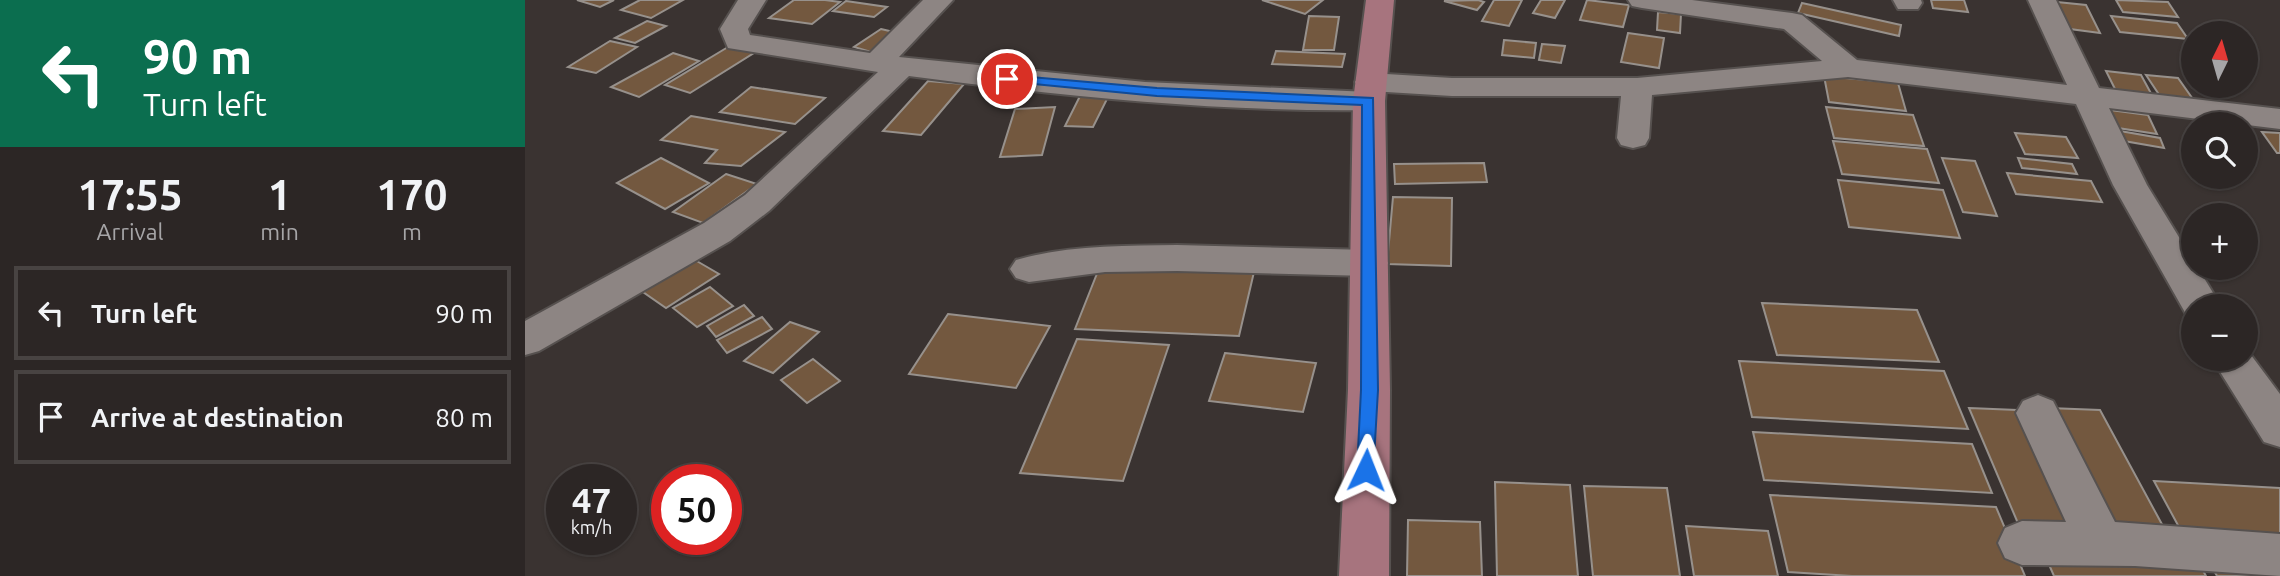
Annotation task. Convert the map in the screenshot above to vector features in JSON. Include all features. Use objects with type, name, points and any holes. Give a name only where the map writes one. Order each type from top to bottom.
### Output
[{"type":"main road","points":[[1364,576],[1369,390],[1369,92],[1380,0]]},
{"type":"street","points":[[752,0],[734,29],[738,42],[888,66],[1157,92],[1316,101],[1369,92],[1452,87],[1637,87],[1848,68],[2280,119]]},
{"type":"street","points":[[525,340],[717,232],[757,203],[888,66],[939,0]]},
{"type":"street","points":[[1642,0],[1744,17],[1792,21],[1848,68]]},
{"type":"street","points":[[2042,0],[2090,96],[2130,185],[2194,294]]},
{"type":"street","points":[[1633,138],[1637,87]]},
{"type":"street","points":[[1029,270],[1105,259],[1369,263]]},
{"type":"street","points":[[2241,371],[2280,429]]},
{"type":"street","points":[[2038,413],[2101,544]]},
{"type":"street","points":[[2022,543],[2101,544],[2280,556]]},
{"type":"building","points":[[577,0],[614,0],[600,7]]},
{"type":"building","points":[[640,0],[683,0],[651,18],[621,10]]},
{"type":"building","points":[[794,0],[840,2],[812,24],[769,18]]},
{"type":"building","points":[[1262,0],[1323,0],[1305,14]]},
{"type":"building","points":[[1494,0],[1522,0],[1509,26],[1482,21]]},
{"type":"building","points":[[1541,0],[1565,0],[1555,18],[1533,13]]},
{"type":"building","points":[[1587,0],[1629,5],[1623,27],[1580,20]]},
{"type":"building","points":[[1931,0],[1964,0],[1968,12],[1933,8]]},
{"type":"building","points":[[2116,0],[2168,2],[2178,17],[2123,12]]},
{"type":"building","points":[[846,1],[887,7],[874,17],[833,11]]},
{"type":"building","points":[[1444,1],[1484,2],[1477,10]]},
{"type":"building","points":[[2057,2],[2086,5],[2100,33],[2070,29]]},
{"type":"building","points":[[1802,3],[1901,25],[1899,36],[1798,13]]},
{"type":"building","points":[[1658,12],[1681,14],[1680,33],[1657,30]]},
{"type":"building","points":[[1309,16],[1339,17],[1334,50],[1303,50]]},
{"type":"building","points":[[2111,16],[2177,23],[2181,29],[2181,38],[2120,32]]},
{"type":"building","points":[[647,21],[666,26],[635,43],[615,38]]},
{"type":"building","points":[[881,29],[898,33],[871,52],[854,47]]},
{"type":"building","points":[[1628,33],[1664,38],[1659,68],[1621,62]]},
{"type":"building","points":[[1504,40],[1536,43],[1534,58],[1502,55]]},
{"type":"building","points":[[610,41],[637,47],[596,73],[568,67]]},
{"type":"building","points":[[733,44],[757,51],[690,93],[665,85]]},
{"type":"building","points":[[1542,44],[1565,46],[1561,63],[1539,60]]},
{"type":"building","points":[[1276,51],[1345,54],[1342,67],[1272,64]]},
{"type":"building","points":[[673,53],[699,61],[639,97],[611,87]]},
{"type":"building","points":[[2106,71],[2141,75],[2153,97],[2117,93]]},
{"type":"building","points":[[2146,75],[2178,78],[2181,82],[2181,98],[2192,98],[2195,102],[2162,99]]},
{"type":"building","points":[[1824,76],[1898,83],[1906,111],[1829,102]]},
{"type":"building","points":[[928,81],[964,84],[921,135],[883,131]]},
{"type":"building","points":[[751,87],[825,98],[795,124],[720,112]]},
{"type":"building","points":[[1082,92],[1110,93],[1093,127],[1065,126]]},
{"type":"building","points":[[1055,107],[1042,155],[1000,157],[1015,109]]},
{"type":"building","points":[[1826,107],[1913,115],[1924,146],[1834,138]]},
{"type":"building","points":[[2110,110],[2148,115],[2157,134],[2118,128]]},
{"type":"building","points":[[691,116],[785,132],[741,166],[705,163],[717,150],[661,140]]},
{"type":"building","points":[[2120,131],[2160,138],[2164,148],[2124,141]]},
{"type":"building","points":[[2262,132],[2280,133],[2280,153],[2277,153]]},
{"type":"building","points":[[2015,133],[2066,137],[2078,158],[2025,154]]},
{"type":"building","points":[[1833,141],[1927,149],[1939,183],[1842,174]]},
{"type":"building","points":[[661,158],[709,183],[665,209],[617,183]]},
{"type":"building","points":[[1942,158],[1975,161],[1997,216],[1963,212]]},
{"type":"building","points":[[2018,158],[2072,164],[2077,174],[2022,168]]},
{"type":"building","points":[[1484,163],[1487,182],[1395,184],[1394,164]]},
{"type":"building","points":[[2007,173],[2091,181],[2102,202],[2016,194]]},
{"type":"building","points":[[726,174],[757,184],[703,223],[673,212]]},
{"type":"building","points":[[1838,180],[1943,190],[1960,238],[1849,227]]},
{"type":"building","points":[[1393,197],[1452,198],[1451,266],[1387,264]]},
{"type":"building","points":[[695,260],[719,274],[666,308],[643,292]]},
{"type":"building","points":[[1100,266],[1254,272],[1239,336],[1075,329]]},
{"type":"building","points":[[710,287],[733,306],[697,327],[673,308]]},
{"type":"building","points":[[1762,303],[1917,310],[1939,362],[1777,355]]},
{"type":"building","points":[[744,305],[754,316],[716,337],[707,326]]},
{"type":"building","points":[[948,314],[1050,326],[1016,388],[909,374]]},
{"type":"building","points":[[762,317],[772,329],[727,353],[717,340]]},
{"type":"building","points":[[790,322],[819,332],[773,373],[744,361]]},
{"type":"building","points":[[1077,339],[1169,345],[1123,481],[1020,473]]},
{"type":"building","points":[[1225,353],[1316,363],[1303,412],[1209,401]]},
{"type":"building","points":[[813,359],[840,381],[807,403],[781,380]]},
{"type":"building","points":[[1739,361],[1944,371],[1968,429],[1752,417]]},
{"type":"building","points":[[1969,408],[2017,410],[2074,531],[2020,528]]},
{"type":"building","points":[[2049,408],[2100,410],[2164,528],[2107,525]]},
{"type":"building","points":[[1753,432],[1972,444],[1992,493],[1764,480]]},
{"type":"building","points":[[2154,481],[2280,488],[2280,545],[2186,540]]},
{"type":"building","points":[[1495,482],[1570,485],[1578,576],[1497,576]]},
{"type":"building","points":[[1584,486],[1667,488],[1680,576],[1593,576]]},
{"type":"building","points":[[1770,495],[1996,507],[2025,576],[1852,576],[1788,572]]},
{"type":"building","points":[[1408,520],[1480,522],[1482,576],[1407,576]]},
{"type":"building","points":[[1686,526],[1768,531],[1778,576],[1694,576]]},
{"type":"building","points":[[2043,551],[2197,560],[2206,576],[2054,576]]},
{"type":"building","points":[[2211,565],[2280,568],[2280,576],[2217,576]]},
{"type":"route","points":[[1007,79],[1157,92],[1316,101],[1369,101],[1369,390],[1366,470]]}]
